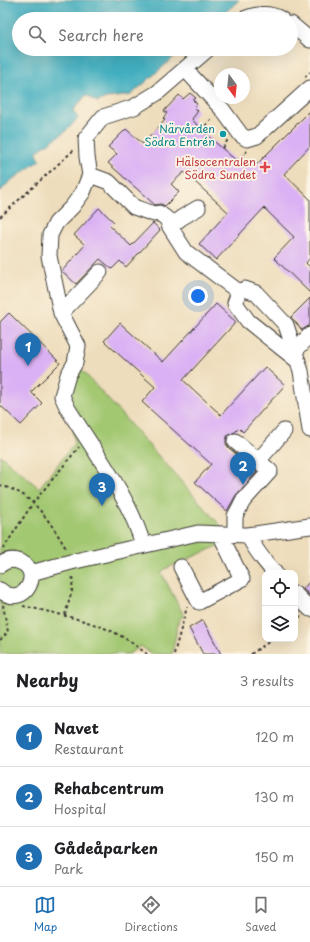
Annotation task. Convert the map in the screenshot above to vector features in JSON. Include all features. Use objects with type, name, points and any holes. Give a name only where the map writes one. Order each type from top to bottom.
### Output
[{"type":"street","points":[[298,30],[310,40]]},
{"type":"street","points":[[144,545],[139,529],[119,490],[68,410],[62,396],[68,375],[75,363],[78,346],[61,313],[49,256],[50,235],[56,223],[72,207],[83,192],[90,175],[86,138],[103,117],[134,107],[152,96],[200,56]]},
{"type":"street","points":[[185,69],[222,109],[241,135],[247,139],[257,136],[310,88]]},
{"type":"street","points":[[90,175],[109,182],[134,207],[154,214],[159,213],[167,220],[186,252],[239,292]]},
{"type":"street","points":[[170,227],[181,218],[198,208]]},
{"type":"street","points":[[61,313],[100,272]]},
{"type":"street","points":[[297,356],[248,321],[235,303],[239,292],[245,289],[256,293],[286,325],[297,356],[310,430]]},
{"type":"street","points":[[297,356],[310,335]]},
{"type":"street","points":[[258,461],[284,431]]},
{"type":"street","points":[[234,441],[270,471],[243,501],[236,516],[242,534],[272,570]]},
{"type":"street","points":[[31,573],[71,562],[198,533],[242,534],[310,526]]},
{"type":"street","points":[[181,567],[199,602],[242,579],[220,534]]},
{"type":"street","points":[[0,566],[7,561],[19,561],[24,564],[31,573],[30,584],[23,593],[18,596],[3,593]]},
{"type":"street","points":[[298,597],[310,609]]},
{"type":"path","points":[[201,130],[214,118]]},
{"type":"path","points":[[223,148],[227,141],[225,132]]},
{"type":"path","points":[[0,217],[86,138]]},
{"type":"path","points":[[0,554],[33,503],[86,438]]},
{"type":"path","points":[[0,485],[19,493],[33,503],[52,525],[67,550],[73,567],[72,591],[65,615]]},
{"type":"path","points":[[174,654],[192,590]]},
{"type":"path","points":[[3,593],[10,604],[65,615],[105,628],[130,642],[147,654]]},
{"type":"path","points":[[0,640],[8,632],[3,603],[3,593]]},
{"type":"path","points":[[251,654],[269,642]]},
{"type":"green space","points":[[81,369],[234,539],[161,572],[184,616],[179,619],[172,654],[151,654],[141,646],[129,654],[0,654],[0,455],[39,488],[74,444],[70,395]]},
{"type":"water","points":[[0,0],[239,0],[226,12],[12,12],[12,56],[175,56],[131,95],[106,98],[97,102],[86,95],[73,111],[78,118],[66,131],[36,152],[40,160],[9,182],[0,192]]},
{"type":"building","points":[[190,93],[196,98],[193,100],[197,104],[194,107],[198,111],[192,119],[201,130],[239,163],[257,164],[310,111],[310,146],[284,174],[310,199],[310,258],[306,263],[310,267],[310,293],[274,258],[294,237],[264,208],[216,260],[199,244],[228,212],[184,172],[171,184],[179,192],[165,206],[161,204],[155,205],[108,163],[117,154],[108,147],[126,129],[143,144],[165,120],[163,118],[167,113],[164,111],[179,95],[183,99]]},
{"type":"building","points":[[99,208],[114,222],[110,226],[131,246],[153,223],[160,230],[126,267],[120,261],[112,269],[100,259],[76,284],[62,271],[85,245],[74,235]]},
{"type":"building","points":[[310,298],[310,325],[302,330],[291,317]]},
{"type":"building","points":[[216,304],[236,322],[183,380],[221,415],[265,367],[285,385],[243,432],[239,428],[235,432],[228,435],[226,439],[226,444],[229,448],[257,472],[236,495],[227,511],[195,482],[211,464],[142,402],[155,387],[104,341],[120,323],[163,362]]},
{"type":"building","points":[[9,313],[60,363],[31,392],[42,403],[21,425],[0,405],[0,322]]},
{"type":"building","points":[[310,581],[310,596],[303,589]]},
{"type":"building","points":[[203,620],[221,654],[203,654],[189,628]]},
{"type":"place","name":"Närvården Södra Entrén","points":[[223,134]]},
{"type":"place","name":"Hälsocentralen Södra Sundet","points":[[265,167]]},
{"type":"place","name":"Navet","points":[[28,366]]},
{"type":"place","name":"Rehabcentrum","points":[[243,485]]},
{"type":"place","name":"Gådeåparken","points":[[102,506]]}]
